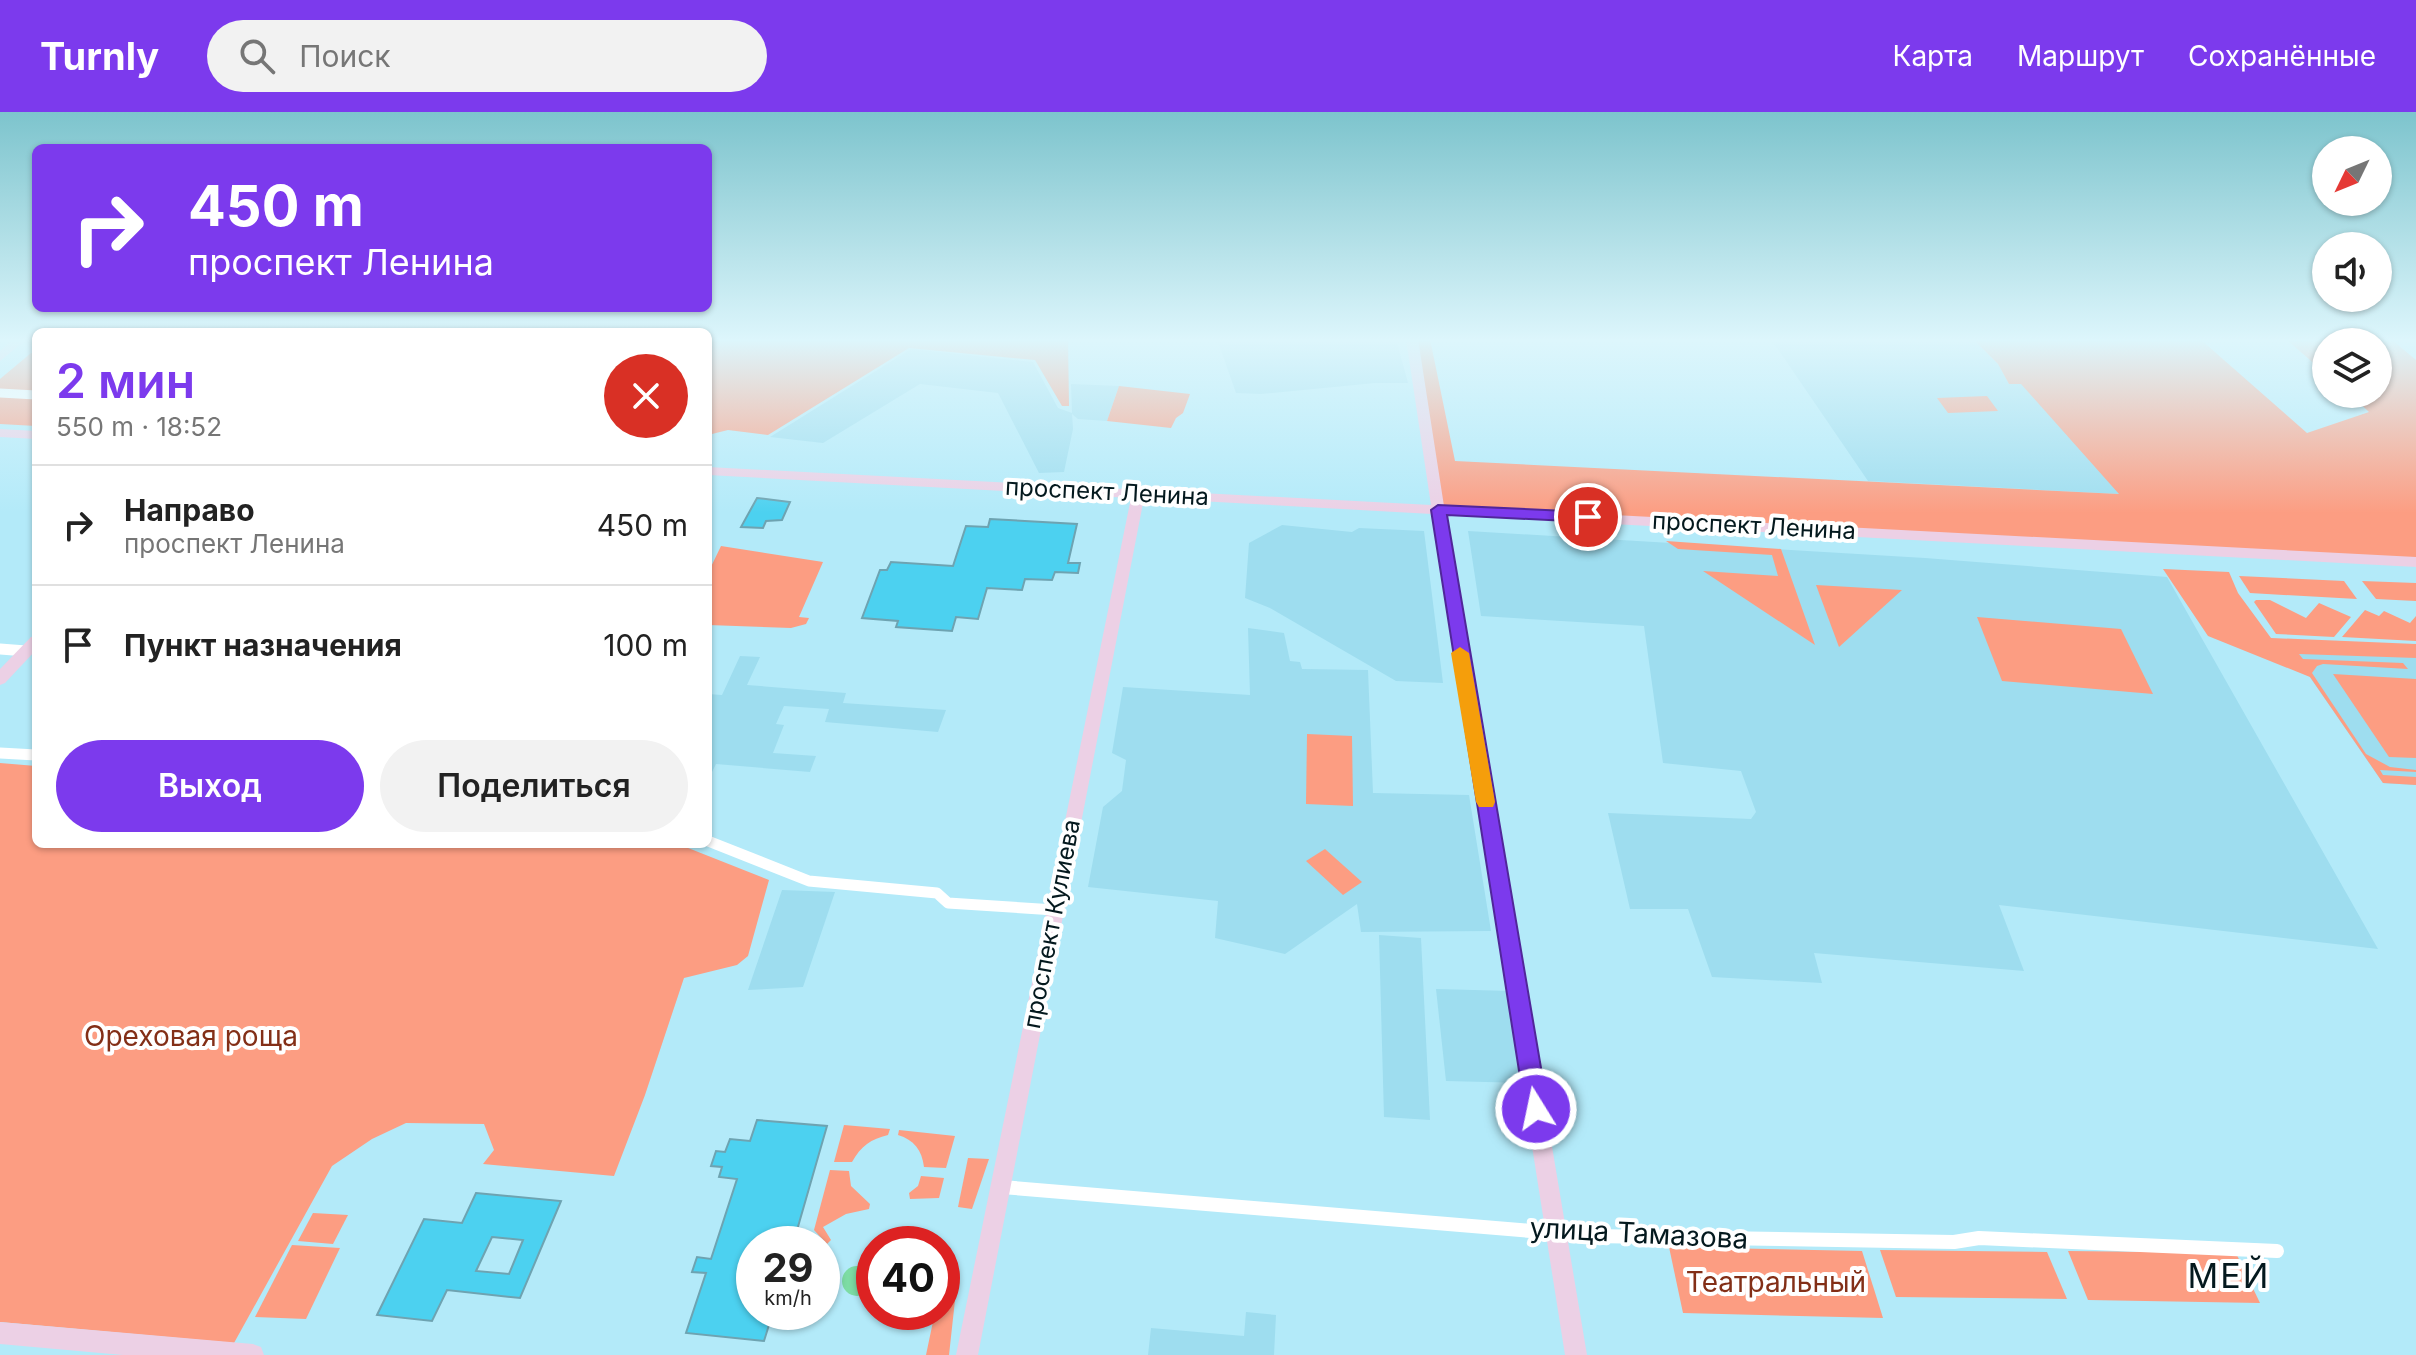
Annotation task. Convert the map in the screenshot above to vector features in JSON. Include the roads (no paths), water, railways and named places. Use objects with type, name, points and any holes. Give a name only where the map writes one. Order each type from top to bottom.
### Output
[{"type":"main road","points":[[1421,397],[1576,1355]]},
{"type":"main road","points":[[0,433],[32,435]]},
{"type":"main road","name":"проспект Ленина","points":[[712,471],[2416,562]]},
{"type":"main road","name":"проспект Кулиева","points":[[967,1355],[1138,494]]},
{"type":"main road","points":[[0,679],[31,646]]},
{"type":"main road","points":[[0,1333],[253,1355]]},
{"type":"street","points":[[0,649],[31,646]]},
{"type":"street","points":[[0,753],[32,755]]},
{"type":"street","points":[[712,843],[809,881],[937,893],[948,903],[1055,910]]},
{"type":"street","name":"улица Тамазова","points":[[1002,1187],[1592,1236],[1954,1242],[1979,1238],[2277,1251]]},
{"type":"district","name":"МЕЙ","points":[[2229,1276]]},
{"type":"park label","name":"Ореховая роща","points":[[191,1036]]},
{"type":"park label","name":"Театральный","points":[[1776,1282]]}]
